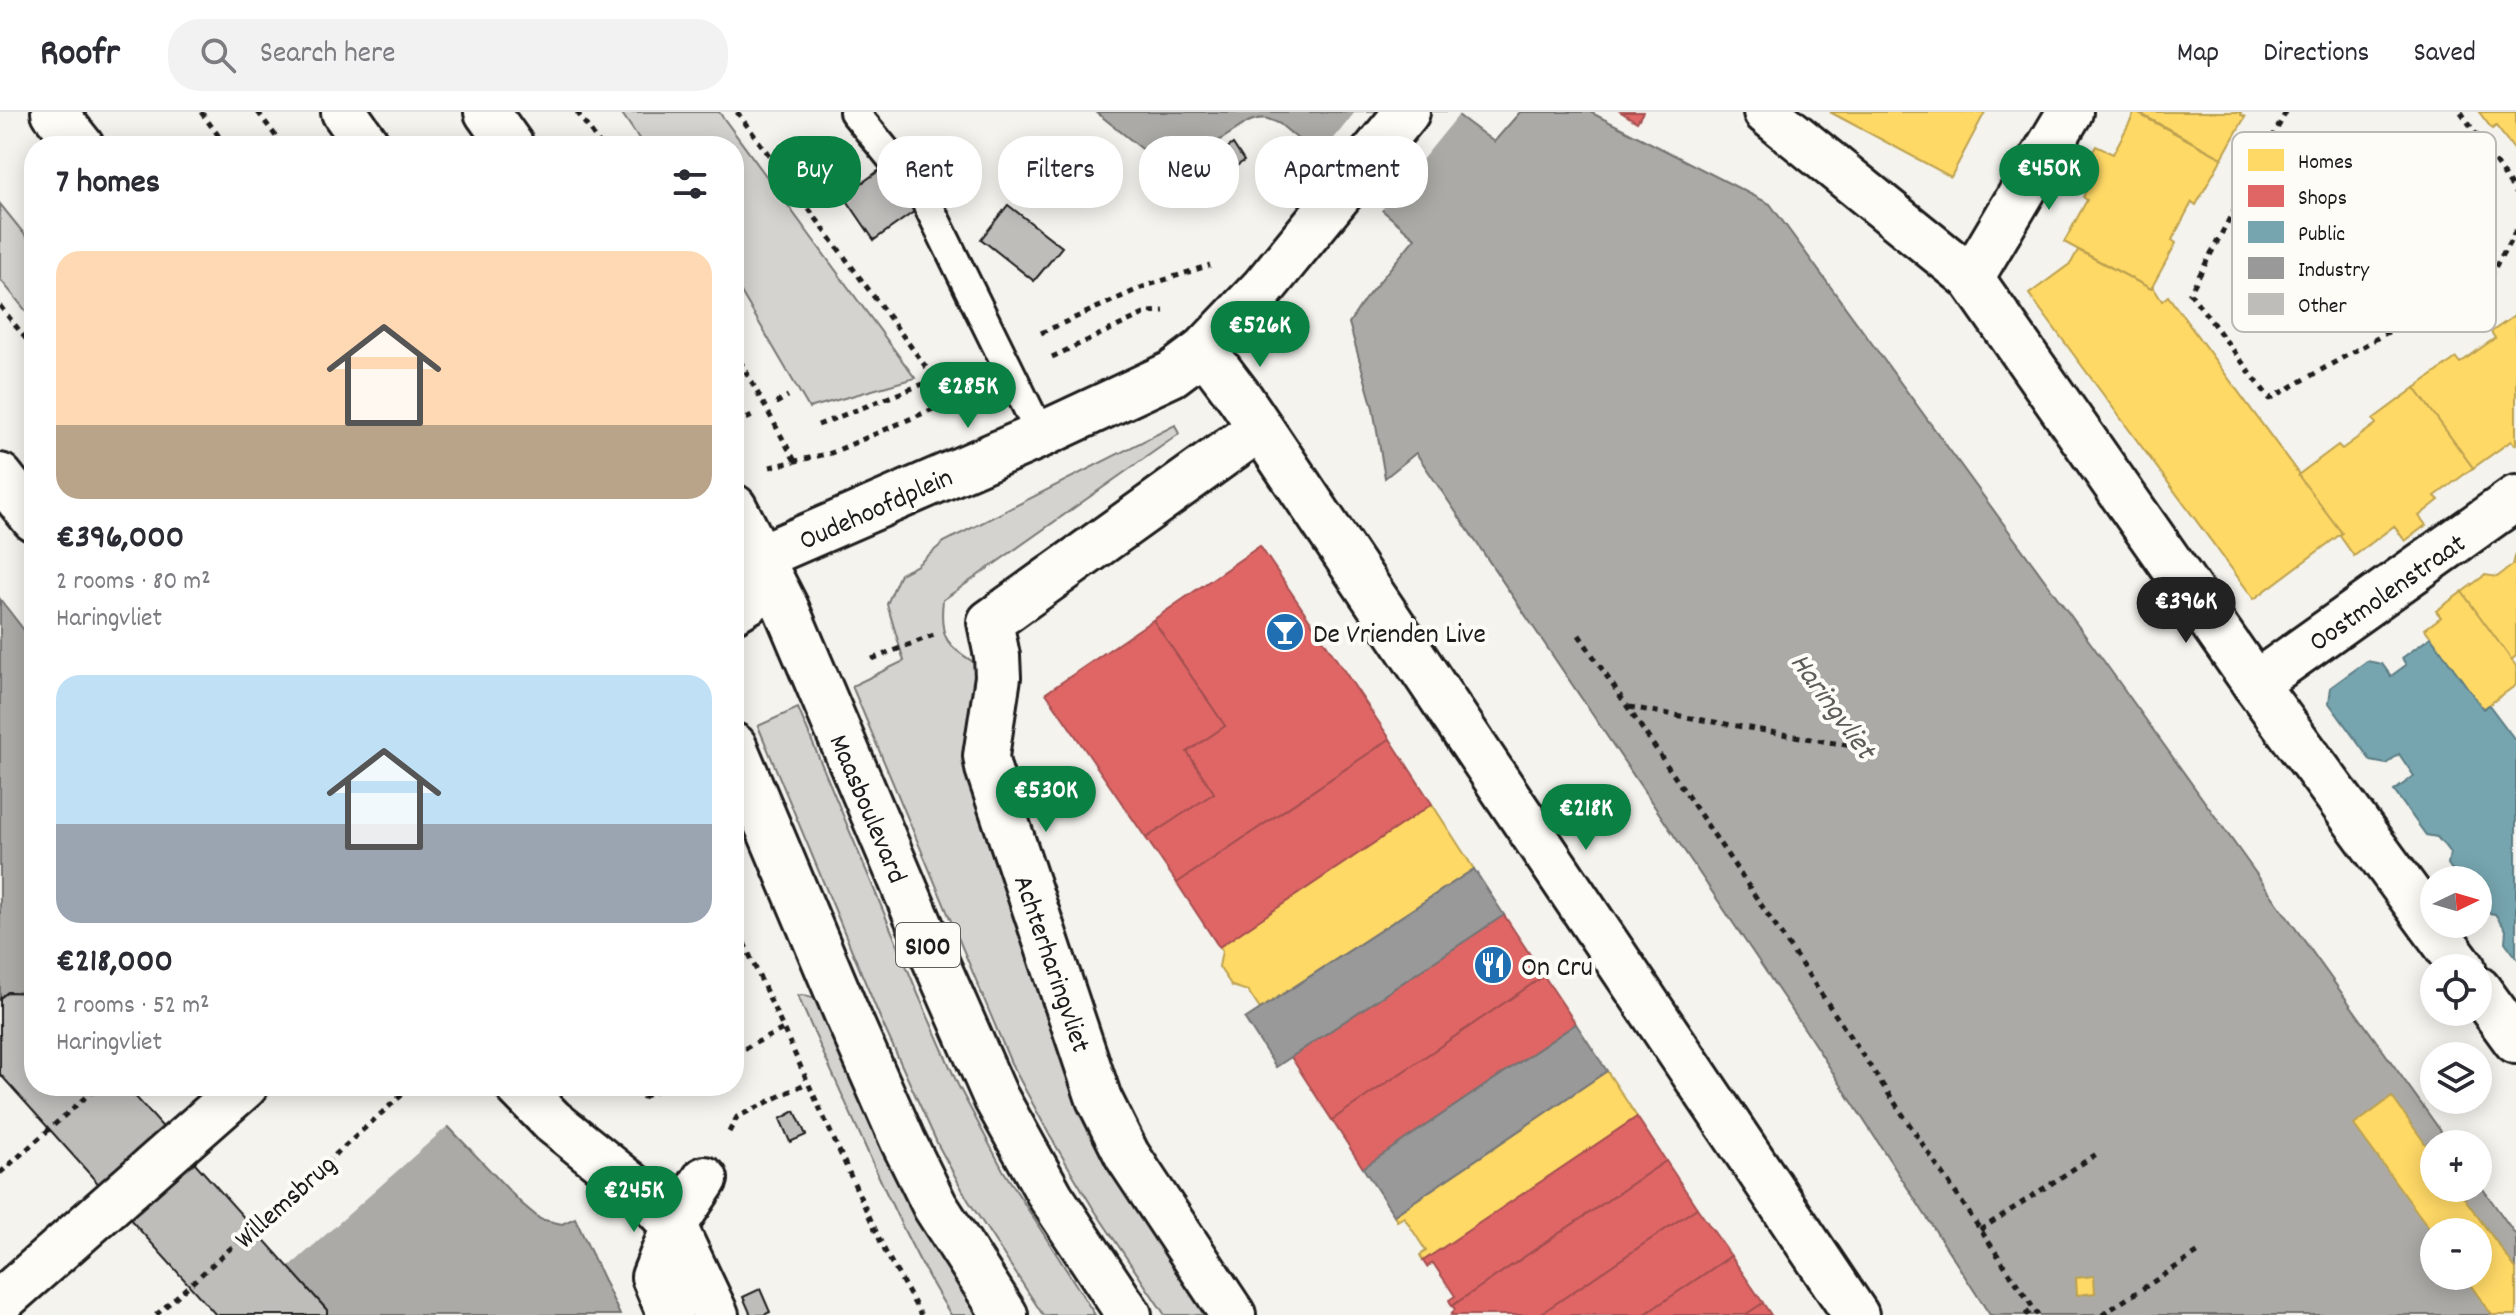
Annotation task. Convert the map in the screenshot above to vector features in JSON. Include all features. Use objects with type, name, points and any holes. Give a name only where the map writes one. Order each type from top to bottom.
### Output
[{"type":"street","points":[[54,112],[73,136]]},
{"type":"street","points":[[344,112],[361,136]]},
{"type":"street","points":[[487,112],[504,136]]},
{"type":"street","points":[[1407,112],[1263,288],[1204,350],[1260,428],[1856,1315]]},
{"type":"street","points":[[1766,112],[1971,278],[2255,684],[2453,954]]},
{"type":"street","points":[[1971,278],[2070,112]]},
{"type":"street","name":"Oudehoofdplein","points":[[760,557],[1154,384],[1204,350]]},
{"type":"street","name":"Achterharingvliet","points":[[1233,1315],[1127,1155],[1099,1099],[988,768],[986,756],[998,677],[990,622],[1260,428]]},
{"type":"street","points":[[0,476],[24,506]]},
{"type":"street","name":"Oostmolenstraat","points":[[2255,684],[2516,498]]},
{"type":"street","name":"Maasboulevard","points":[[744,526],[786,608],[996,1098],[1051,1197],[1129,1315]]},
{"type":"street","points":[[744,604],[749,601],[760,557]]},
{"type":"street","points":[[744,770],[903,1141],[935,1206],[1005,1315]]},
{"type":"street","points":[[2492,1008],[2516,1041]]},
{"type":"street","points":[[0,1302],[234,1096]]},
{"type":"street","points":[[528,1096],[552,1121],[643,1194],[674,1226],[716,1315]]},
{"type":"street","points":[[670,1315],[654,1277],[674,1226],[705,1179]]},
{"type":"lane","points":[[854,112],[925,199],[1041,435]]},
{"type":"path","points":[[201,112],[218,136]]},
{"type":"path","points":[[258,112],[276,136]]},
{"type":"path","points":[[577,112],[594,136]]},
{"type":"path","points":[[737,112],[929,371],[943,404]]},
{"type":"path","points":[[2275,132],[2286,112]]},
{"type":"path","points":[[2461,112],[2475,132]]},
{"type":"path","points":[[2496,164],[2516,193]]},
{"type":"path","points":[[2232,214],[2190,293],[2270,399],[2388,332]]},
{"type":"path","points":[[2496,266],[2516,230]]},
{"type":"path","points":[[0,306],[24,336]]},
{"type":"path","points":[[744,368],[795,461],[831,453],[1012,376],[1148,312],[1172,312]]},
{"type":"path","points":[[776,403],[788,396]]},
{"type":"path","points":[[744,418],[756,414]]},
{"type":"path","points":[[872,659],[944,631]]},
{"type":"path","points":[[1579,635],[2036,1312],[2025,1315]]},
{"type":"path","points":[[1627,707],[1880,751]]},
{"type":"path","points":[[744,943],[885,1251],[921,1315]]},
{"type":"path","points":[[744,1049],[783,1029]]},
{"type":"path","points":[[732,1127],[737,1117],[807,1083]]},
{"type":"path","points":[[0,1173],[87,1096]]},
{"type":"path","name":"Willemsbrug","points":[[156,1315],[401,1096]]},
{"type":"path","points":[[1980,1230],[2098,1153]]},
{"type":"path","points":[[2102,1315],[2202,1250]]},
{"type":"shaded area","points":[[621,112],[719,112],[737,136],[637,136]]},
{"type":"shaded area","points":[[744,146],[768,178],[768,208],[790,208],[915,378],[809,408],[744,297]]},
{"type":"shaded area","points":[[0,204],[24,234],[24,309],[0,279]]},
{"type":"shaded area","points":[[1175,425],[1179,434],[943,600],[942,615],[949,643],[984,669],[976,772],[1218,1315],[1165,1315],[1093,1208],[1050,1136],[1011,1063],[852,686],[904,661],[887,604],[900,574],[916,566],[944,542]]},
{"type":"shaded area","points":[[798,708],[958,1085],[1003,1170],[1095,1315],[1043,1315],[968,1200],[938,1145],[881,1020],[758,726]]},
{"type":"shaded area","points":[[798,996],[820,1000],[982,1315],[951,1315],[927,1274]]},
{"type":"water","name":"Haringvliet","points":[[1096,112],[1454,112],[1494,142],[1520,112],[1590,112],[1770,204],[2103,660],[2420,1102],[2420,1114],[2428,1114],[2440,1130],[2420,1130],[2420,1202],[2492,1202],[2516,1235],[2516,1315],[1990,1315],[1806,1031],[1416,453],[1385,478],[1373,408],[1349,323],[1415,238],[1379,208],[1428,208],[1428,136],[1294,136],[1268,119],[1248,122],[1226,136],[1139,136],[1139,146]]},
{"type":"water","points":[[0,599],[24,630],[24,993],[8,992],[0,998]]},
{"type":"water","points":[[135,1096],[217,1096],[443,1121],[540,1219],[562,1224],[575,1218],[620,1315],[327,1315],[327,1310]]},
{"type":"pier","points":[[1355,112],[1461,112],[1428,153],[1428,136],[1336,136]]},
{"type":"pier","points":[[21,1092],[220,1315],[0,1315],[0,1111]]},
{"type":"pier","points":[[131,1096],[426,1096],[451,1123],[286,1270]]},
{"type":"building: Homes","points":[[1830,112],[1985,112],[1951,177]]},
{"type":"building: Homes","points":[[2135,112],[2222,158],[2196,205],[2192,202],[2172,240],[2176,243],[2151,289],[2064,242],[2087,200],[2083,197],[2094,175],[2084,168],[2096,146],[2113,154]]},
{"type":"building: Homes","points":[[2137,112],[2241,112],[2245,117],[2237,132],[2232,132],[2232,140],[2222,158]]},
{"type":"building: Homes","points":[[2479,112],[2516,112],[2516,152],[2496,126],[2492,129]]},
{"type":"building: Homes","points":[[2078,250],[2151,289],[2153,287],[2162,301],[2168,296],[2342,533],[2254,599],[2029,294],[2071,263]]},
{"type":"building: Homes","points":[[2516,315],[2516,444],[2511,441],[2473,468],[2415,388],[2456,358],[2460,363],[2495,338],[2491,332],[2496,332],[2496,329]]},
{"type":"building: Homes","points":[[2415,388],[2473,468],[2435,496],[2439,500],[2419,516],[2426,525],[2405,541],[2394,526],[2354,556],[2340,536],[2342,533],[2298,475],[2338,445],[2342,449],[2376,424],[2373,419]]},
{"type":"building: Homes","points":[[2516,553],[2516,656],[2511,660],[2462,592],[2485,575],[2497,577],[2513,565]]},
{"type":"building: Homes","points":[[2462,592],[2516,666],[2516,685],[2483,709],[2425,629],[2441,617],[2436,611]]},
{"type":"building: Homes","points":[[1432,804],[1474,869],[1260,1009],[1248,991],[1232,986],[1219,967],[1222,951],[1219,947]]},
{"type":"building: Homes","points":[[1607,1071],[1637,1117],[1423,1261],[1420,1255],[1426,1251],[1404,1217],[1397,1221],[1394,1215]]},
{"type":"building: Homes","points":[[2392,1097],[2420,1136],[2420,1202],[2467,1202],[2479,1218],[2422,1218],[2354,1125]]},
{"type":"building: Homes","points":[[2492,1236],[2516,1269],[2516,1315],[2492,1315],[2474,1290],[2492,1290]]},
{"type":"building: Homes","points":[[2094,1276],[2095,1293],[2077,1295],[2076,1278]]},
{"type":"building: Shops","points":[[1621,112],[1643,112],[1637,122]]},
{"type":"building: Shops","points":[[1260,546],[1390,739],[1177,883],[1146,838],[1214,793],[1187,752],[1225,726],[1153,620]]},
{"type":"building: Shops","points":[[1153,620],[1225,726],[1187,752],[1214,793],[1146,838],[1046,693]]},
{"type":"building: Shops","points":[[1390,739],[1432,804],[1219,947],[1177,883]]},
{"type":"building: Shops","points":[[1504,915],[1544,976],[1332,1120],[1291,1057]]},
{"type":"building: Shops","points":[[1544,976],[1576,1024],[1363,1168],[1332,1120]]},
{"type":"building: Shops","points":[[1637,1117],[1666,1161],[1452,1306],[1449,1300],[1455,1296],[1433,1263],[1427,1267],[1423,1261]]},
{"type":"building: Shops","points":[[1666,1161],[1697,1208],[1539,1315],[1451,1315],[1455,1309],[1452,1306]]},
{"type":"building: Shops","points":[[1697,1208],[1731,1256],[1644,1315],[1539,1315]]},
{"type":"building: Shops","points":[[1731,1256],[1763,1303],[1745,1315],[1644,1315]]},
{"type":"building: Shops","points":[[1763,1303],[1771,1315],[1745,1315]]},
{"type":"building: Public","points":[[2431,637],[2483,709],[2489,705],[2516,741],[2516,957],[2505,942],[2506,930],[2492,914],[2492,866],[2449,866],[2450,853],[2437,837],[2426,835],[2394,791],[2414,776],[2399,754],[2386,764],[2371,761],[2329,703],[2331,687],[2367,661],[2382,664],[2391,676],[2406,665],[2402,658]]},
{"type":"building: Industry","points":[[1474,869],[1504,915],[1276,1067],[1245,1019]]},
{"type":"building: Industry","points":[[1576,1024],[1607,1071],[1394,1215],[1363,1168]]},
{"type":"building: Other","points":[[877,172],[877,208],[913,208],[915,211],[874,240],[852,208],[861,208],[861,184]]},
{"type":"building: Other","points":[[1006,208],[1012,208],[1062,247],[1034,281],[981,239]]},
{"type":"building: Other","points":[[8,992],[24,993],[24,1096],[135,1096],[327,1310],[327,1315],[216,1315],[0,1074],[0,998]]},
{"type":"building: Other","points":[[795,1111],[806,1135],[790,1142],[780,1119]]},
{"type":"building: Other","points":[[760,1289],[770,1312],[751,1315],[743,1297]]},
{"type":"place","name":"De Vrienden Live","points":[[1285,632]]},
{"type":"place","name":"On Cru","points":[[1493,965]]}]
